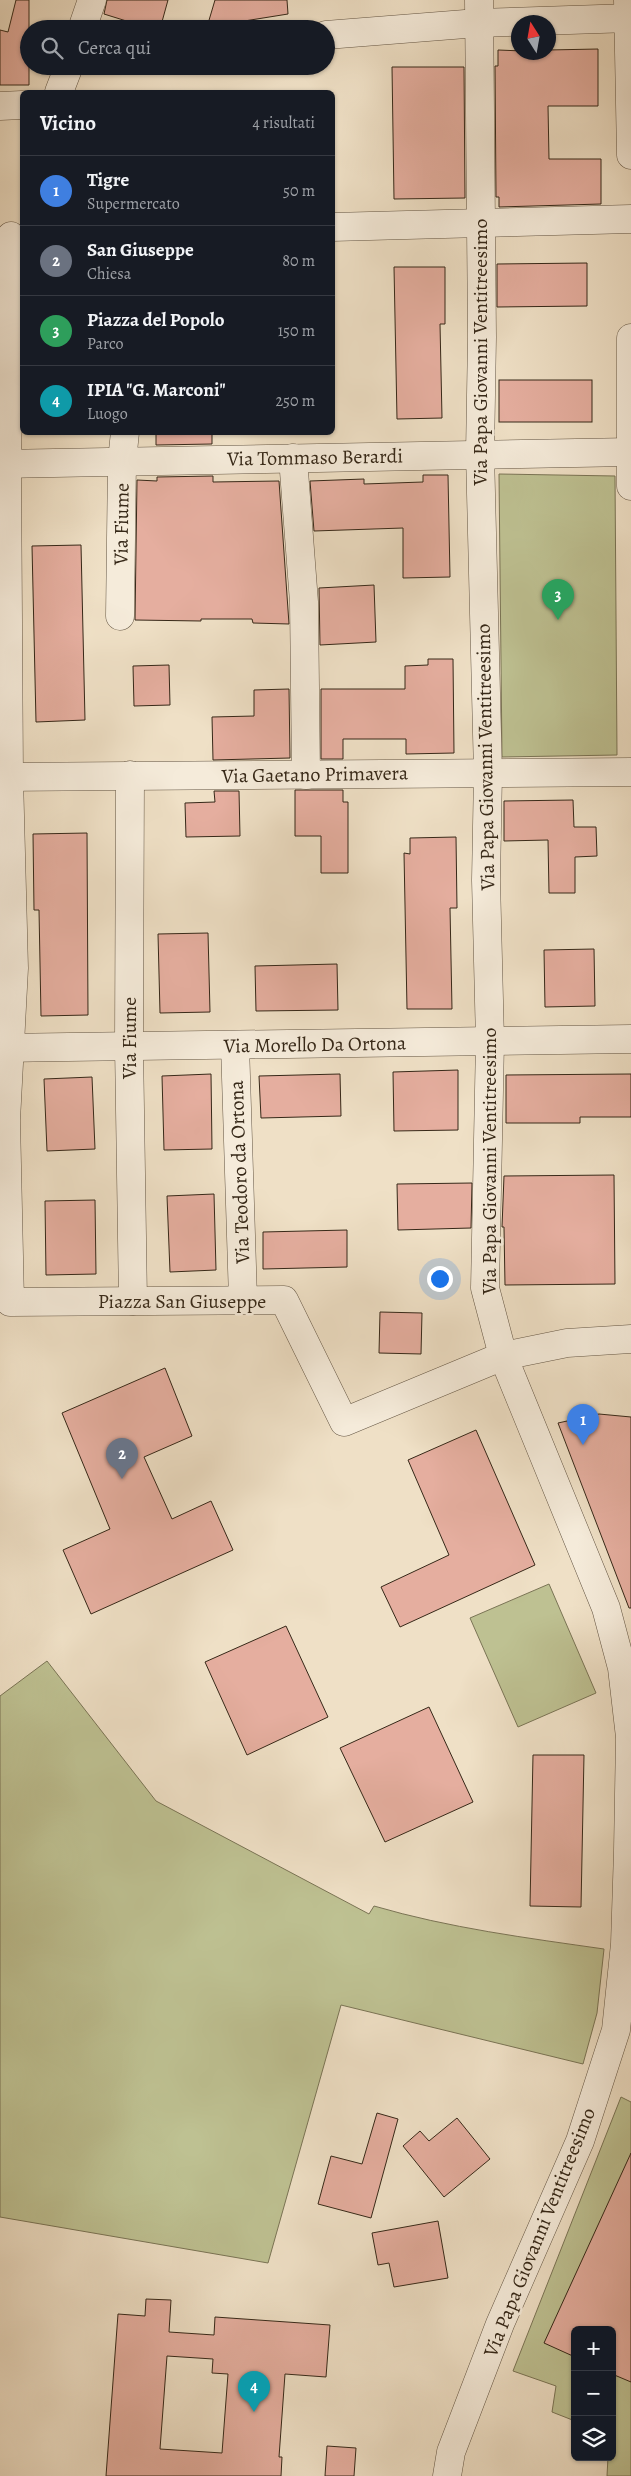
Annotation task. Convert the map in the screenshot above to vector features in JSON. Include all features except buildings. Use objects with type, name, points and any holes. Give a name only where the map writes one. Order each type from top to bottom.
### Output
[{"type":"street","points":[[85,20],[92,0]]},
{"type":"street","points":[[335,34],[478,12],[629,12],[631,155]]},
{"type":"street","name":"Via Papa Giovanni Ventitreesimo","points":[[447,2476],[451,2452],[500,2324],[580,2141],[616,2030],[625,1944],[630,1737],[622,1668],[606,1608],[504,1356],[486,1288],[490,1041],[486,880],[488,773],[480,453],[482,337],[479,224],[478,12]]},
{"type":"street","points":[[60,90],[65,75]]},
{"type":"street","points":[[0,106],[20,105]]},
{"type":"street","points":[[335,227],[631,218]]},
{"type":"street","points":[[5,1048],[14,968],[4,777],[3,464],[11,236]]},
{"type":"street","points":[[631,338],[631,486]]},
{"type":"street","name":"Via Fiume","points":[[120,616],[122,461],[125,435]]},
{"type":"street","name":"Via Tommaso Berardi","points":[[3,464],[480,453],[630,452]]},
{"type":"street","points":[[293,458],[304,602],[306,775]]},
{"type":"street","name":"Via Gaetano Primavera","points":[[4,777],[631,772]]},
{"type":"street","name":"Via Fiume","points":[[130,775],[129,1046],[132,1301]]},
{"type":"street","name":"Via Morello Da Ortona","points":[[5,1048],[631,1039]]},
{"type":"street","name":"Via Teodoro da Ortona","points":[[235,1044],[243,1299]]},
{"type":"street","name":"Piazza San Giuseppe","points":[[5,1048],[10,1302],[284,1300],[344,1422],[504,1356]]},
{"type":"street","points":[[504,1356],[566,1343],[631,1339]]},
{"type":"green space","points":[[499,474],[615,476],[617,755],[502,757]]},
{"type":"green space","points":[[549,1584],[596,1693],[518,1727],[470,1618]]},
{"type":"green space","points":[[47,1661],[156,1801],[369,1914],[374,1906],[459,1926],[604,1949],[597,2013],[583,2064],[341,2005],[268,2263],[0,2217],[0,1696]]},
{"type":"green space","points":[[621,2097],[631,2102],[631,2476],[607,2476],[608,2461],[616,2461],[616,2326],[571,2326],[571,2419],[552,2412],[556,2386],[513,2371]]},
{"type":"place","name":"Piazza del Popolo","points":[[558,620]]},
{"type":"place","name":"Tigre","points":[[583,1445]]},
{"type":"place","name":"San Giuseppe","points":[[122,1479]]},
{"type":"place","name":"IPIA \"G. Marconi\"","points":[[254,2412]]}]
